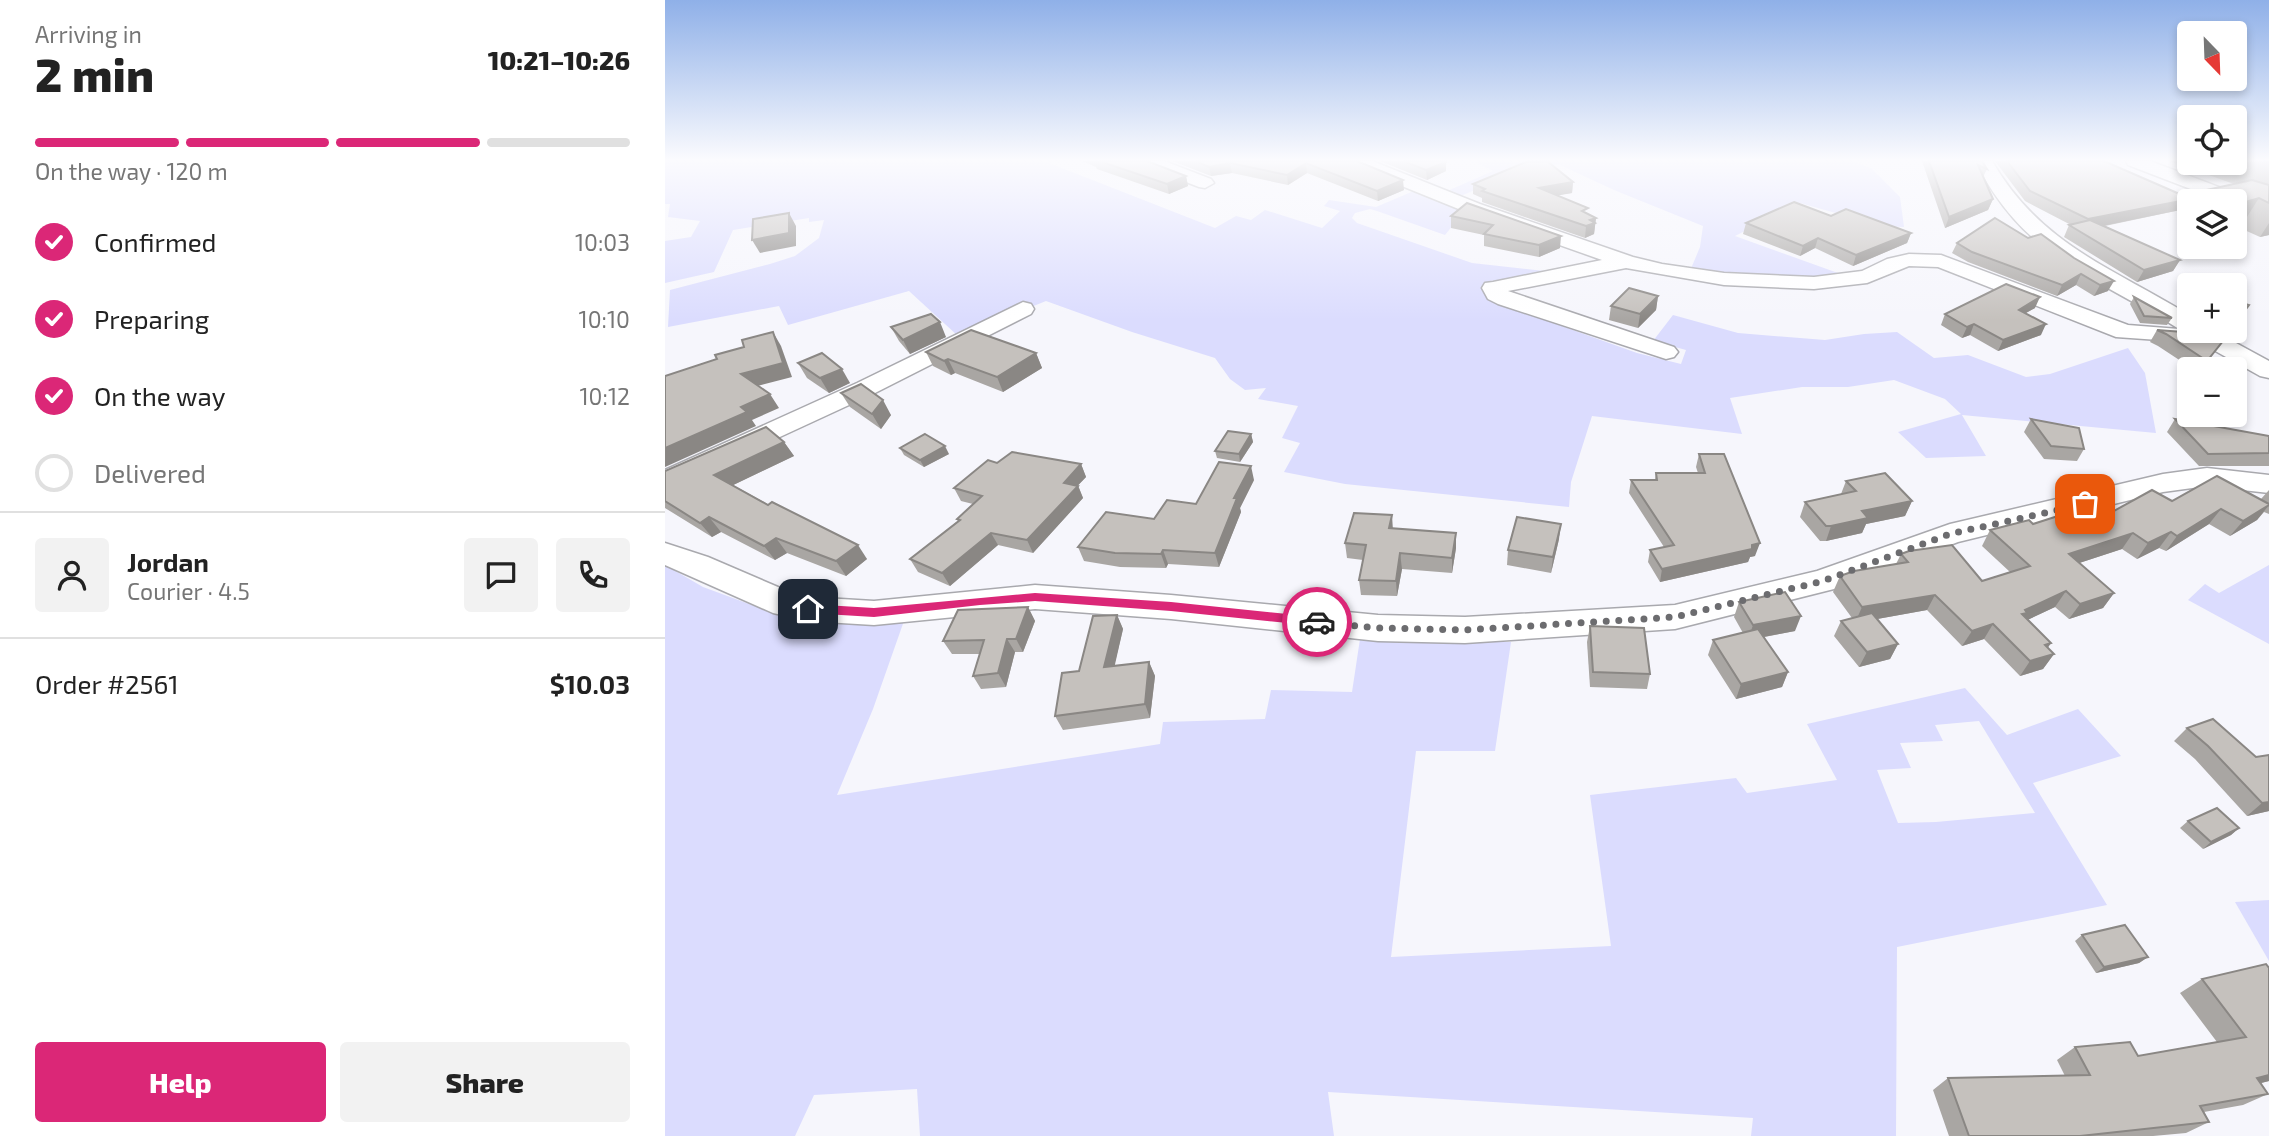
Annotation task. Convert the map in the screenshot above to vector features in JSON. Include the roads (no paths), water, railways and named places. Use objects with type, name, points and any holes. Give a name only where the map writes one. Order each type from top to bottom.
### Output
[{"type":"street","points":[[1490,214],[1627,262],[1724,279],[1814,283],[1867,277],[1909,260],[1941,261],[2124,332],[2177,331]]},
{"type":"street","points":[[2020,214],[2065,255],[2177,319]]},
{"type":"street","points":[[1627,262],[1493,288],[1496,294],[1506,299],[1666,352]]},
{"type":"street","points":[[665,481],[866,388],[1023,309]]},
{"type":"street","points":[[2219,343],[2269,371]]},
{"type":"street","points":[[665,554],[697,565],[785,604],[808,609],[874,613],[980,600],[1035,597],[1171,607],[1378,628],[1465,630],[1675,617],[1823,581],[1950,534],[2163,483],[2207,477],[2269,484]]}]
